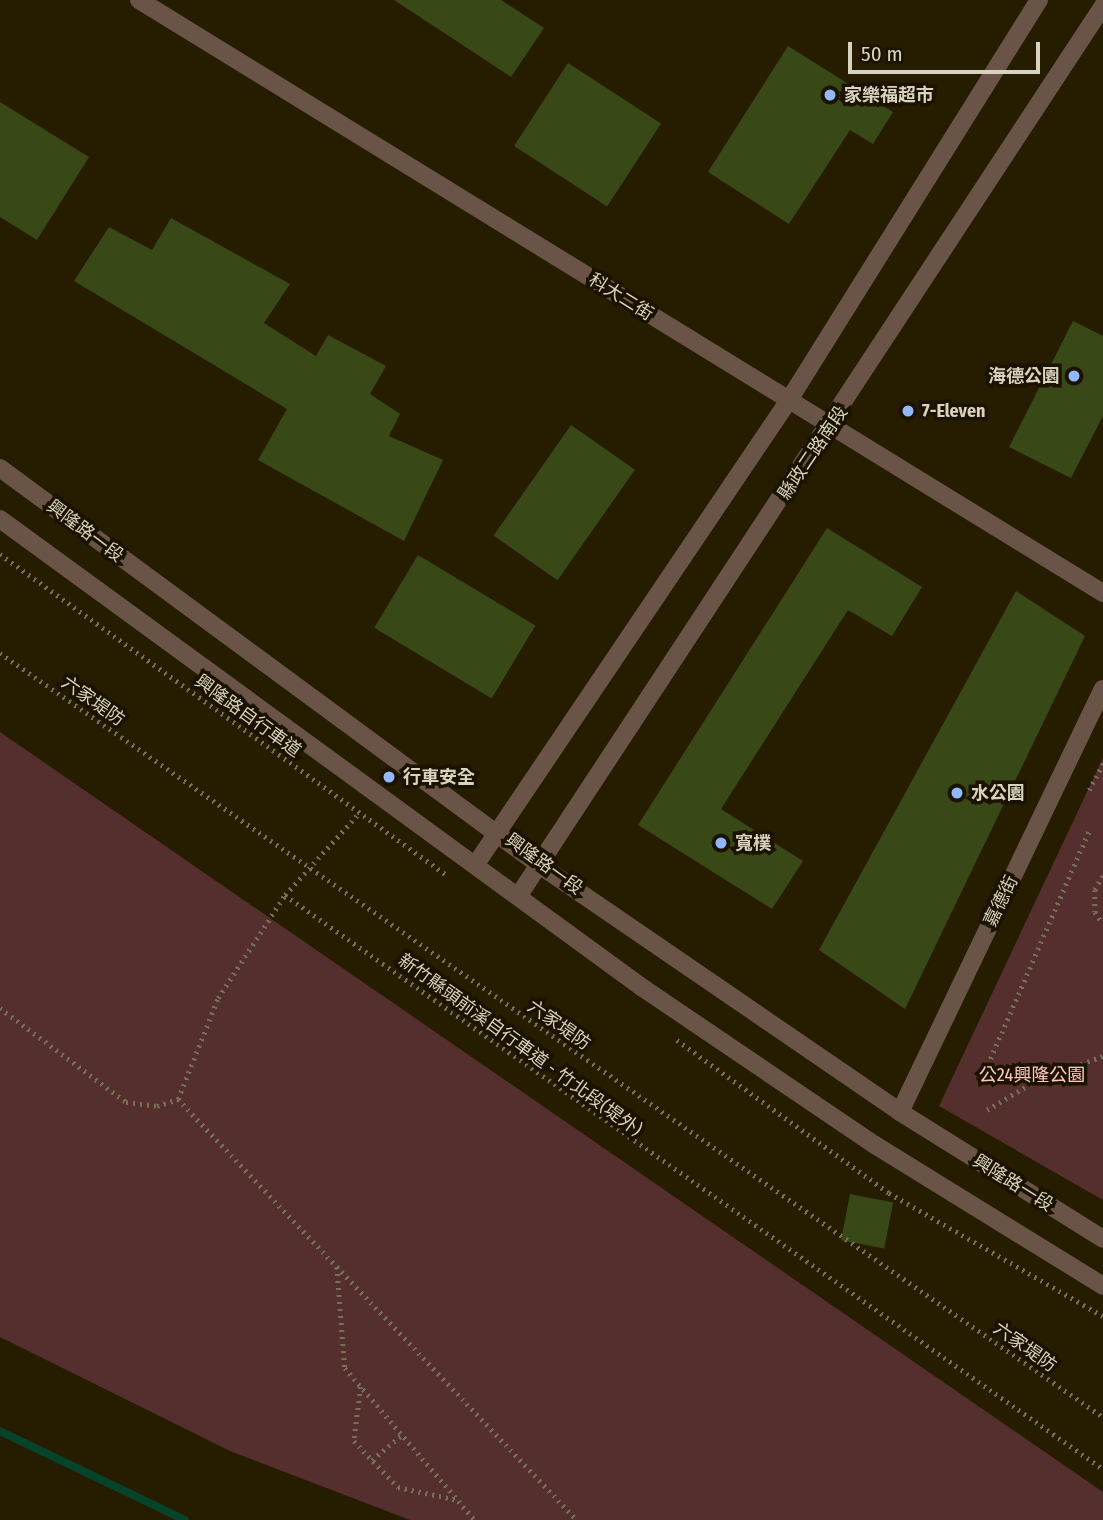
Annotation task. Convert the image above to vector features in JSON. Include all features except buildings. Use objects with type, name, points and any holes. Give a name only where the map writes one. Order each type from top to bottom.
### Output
[{"type":"street","name":"科大二街","points":[[139,0],[1103,593]]},
{"type":"street","points":[[476,864],[500,833],[789,400],[1039,0]]},
{"type":"street","name":"縣政二路南段","points":[[519,895],[832,426],[1103,6]]},
{"type":"street","name":"興隆路一段","points":[[0,468],[500,833],[538,864],[900,1112],[1103,1239]]},
{"type":"street","points":[[0,519],[643,988],[875,1145],[1103,1286]]},
{"type":"street","name":"嘉德街","points":[[900,1112],[1103,689]]},
{"type":"path","name":"興隆路自行車道","points":[[0,554],[461,884]]},
{"type":"path","name":"六家堤防","points":[[0,653],[309,870],[1103,1417]]},
{"type":"path","points":[[1089,790],[1103,764]]},
{"type":"path","points":[[0,1008],[127,1102],[157,1106],[178,1099],[218,998],[285,895],[359,813]]},
{"type":"path","points":[[982,1078],[1089,831]]},
{"type":"path","points":[[1103,876],[1095,890],[1095,912],[1103,924]]},
{"type":"path","name":"新竹縣頭前溪自行車道 - 竹北段(堤外)","points":[[285,895],[1103,1469]]},
{"type":"path","points":[[987,1110],[1035,1080],[1103,1056]]},
{"type":"path","points":[[178,1099],[577,1520]]},
{"type":"path","points":[[337,1266],[345,1368],[475,1520]]},
{"type":"path","points":[[361,1387],[354,1441],[398,1487],[458,1500]]},
{"type":"path","points":[[372,1460],[402,1435]]},
{"type":"green space","points":[[0,732],[1103,1492],[1103,1520],[410,1520],[230,1451],[0,1337]]},
{"type":"green space","name":"公24興隆公園","points":[[1103,758],[1103,1200],[939,1106]]},
{"type":"waterway","points":[[0,1431],[185,1520]]},
{"type":"place","name":"家樂福超市","points":[[830,95]]},
{"type":"place","name":"海德公園","points":[[1074,376]]},
{"type":"place","name":"7-Eleven","points":[[908,411]]},
{"type":"place","name":"行車安全","points":[[389,777]]},
{"type":"place","name":"水公園","points":[[957,793]]},
{"type":"place","name":"寬樸","points":[[721,843]]}]
